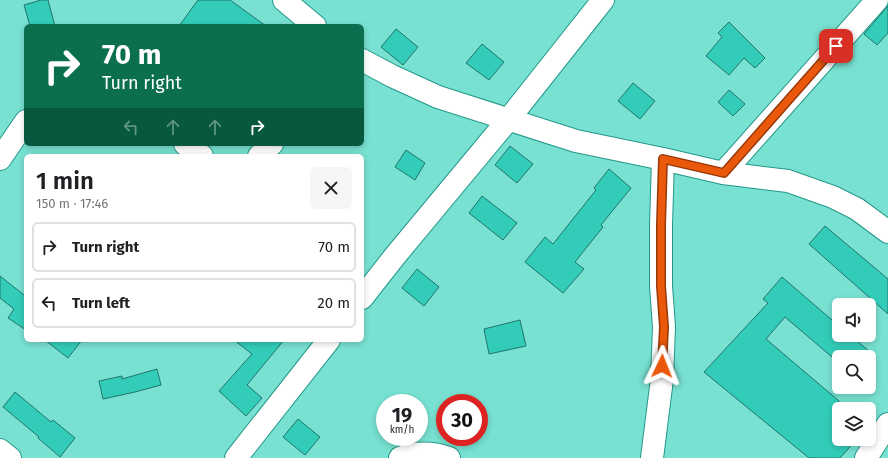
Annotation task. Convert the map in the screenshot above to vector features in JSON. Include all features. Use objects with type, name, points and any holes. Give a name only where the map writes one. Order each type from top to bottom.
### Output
[{"type":"street","points":[[284,0],[313,24]]},
{"type":"street","points":[[364,295],[508,120],[603,0]]},
{"type":"street","points":[[724,173],[877,0]]},
{"type":"street","points":[[364,61],[392,76],[438,97],[576,141],[724,173],[788,181],[832,197],[856,209],[888,232]]},
{"type":"street","points":[[0,159],[24,124]]},
{"type":"street","points":[[188,146],[199,154]]},
{"type":"street","points":[[261,154],[270,146]]},
{"type":"street","points":[[652,458],[662,379],[664,327],[661,286],[663,159]]},
{"type":"street","points":[[247,454],[328,342]]},
{"type":"street","points":[[866,458],[888,424]]},
{"type":"street","points":[[0,450],[10,458]]},
{"type":"street","points":[[400,458],[426,453],[449,458]]},
{"type":"building","points":[[41,0],[48,0],[54,24],[29,24],[24,5]]},
{"type":"building","points":[[198,0],[230,0],[263,24],[180,24]]},
{"type":"building","points":[[888,6],[888,33],[877,45],[864,34]]},
{"type":"building","points":[[729,22],[765,58],[755,68],[744,58],[729,75],[706,56],[722,37],[718,33]]},
{"type":"building","points":[[396,29],[418,47],[403,65],[381,47]]},
{"type":"building","points":[[482,44],[504,62],[489,80],[466,63]]},
{"type":"building","points":[[633,83],[655,101],[640,119],[618,101]]},
{"type":"building","points":[[729,90],[745,104],[733,116],[718,102]]},
{"type":"building","points":[[510,146],[533,164],[517,183],[495,165]]},
{"type":"building","points":[[406,150],[425,163],[415,180],[395,167]]},
{"type":"building","points":[[609,169],[631,188],[601,225],[603,227],[575,262],[584,269],[563,293],[525,262],[545,237],[553,244],[596,190],[594,188]]},
{"type":"building","points":[[482,196],[517,223],[503,240],[469,213]]},
{"type":"building","points":[[825,226],[888,279],[888,314],[876,303],[876,298],[870,298],[809,244]]},
{"type":"building","points":[[417,269],[439,287],[424,306],[402,288]]},
{"type":"building","points":[[0,276],[24,295],[24,329],[8,318],[14,309],[0,298]]},
{"type":"building","points":[[782,277],[832,320],[832,342],[858,342],[868,350],[832,350],[832,357],[785,317],[766,339],[839,401],[832,402],[832,446],[851,446],[840,458],[809,458],[704,372],[768,303],[763,299]]},
{"type":"building","points":[[520,320],[526,346],[489,354],[484,329]]},
{"type":"building","points":[[48,342],[80,342],[68,358]]},
{"type":"building","points":[[237,342],[282,342],[247,385],[262,398],[246,416],[219,391],[252,354]]},
{"type":"building","points":[[157,369],[161,385],[103,399],[99,381],[122,376],[122,379]]},
{"type":"building","points":[[15,392],[51,422],[53,420],[75,438],[60,457],[3,407]]},
{"type":"building","points":[[298,419],[320,437],[305,455],[283,437]]},
{"type":"route","points":[[662,366],[664,327],[661,286],[663,159],[724,173],[836,46]]}]
